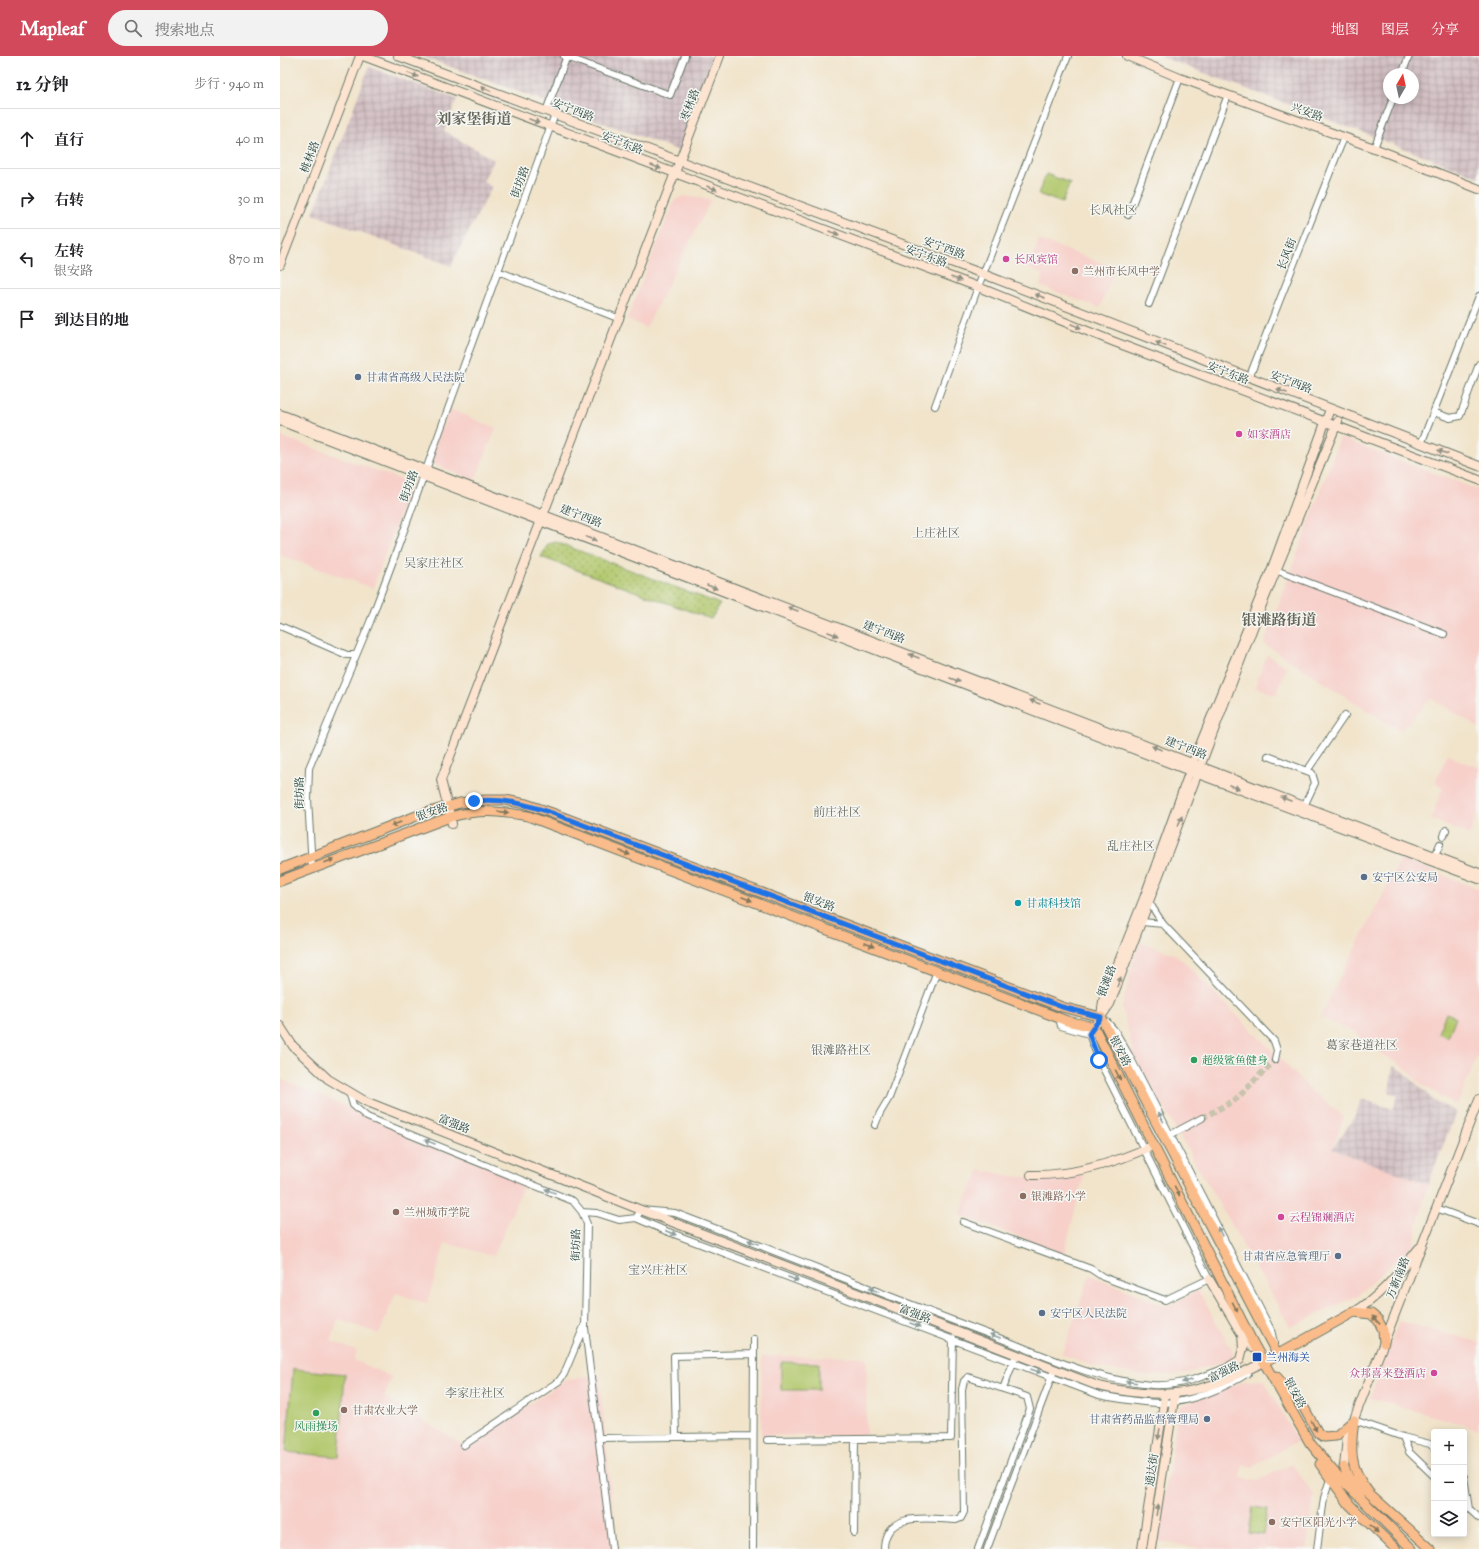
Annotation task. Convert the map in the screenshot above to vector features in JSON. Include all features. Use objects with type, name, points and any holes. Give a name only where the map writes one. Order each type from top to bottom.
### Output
[{"type":"main road","name":"桃林路","points":[[280,265],[360,56]]},
{"type":"main road","name":"安宁东路","points":[[363,56],[675,175],[978,287],[1112,341],[1479,480]]},
{"type":"main road","name":"安宁西路","points":[[398,56],[983,274],[1305,400],[1479,466]]},
{"type":"main road","name":"枣林路","points":[[451,820],[440,780],[620,319],[720,56]]},
{"type":"main road","name":"兴安路","points":[[1127,56],[1180,78],[1374,148],[1479,189]]},
{"type":"main road","points":[[1300,411],[1307,407],[1305,400]]},
{"type":"main road","points":[[1274,569],[1330,409]]},
{"type":"main road","points":[[1195,768],[1274,569],[1342,413]]},
{"type":"main road","name":"建宁西路","points":[[280,414],[424,472]]},
{"type":"main road","name":"建宁西路","points":[[280,421],[424,472],[543,517],[1479,879]]},
{"type":"main road","points":[[1358,433],[1359,425],[1363,422]]},
{"type":"main road","name":"建宁西路","points":[[1195,768],[1304,806],[1479,873]]},
{"type":"main road","name":"银滩路","points":[[1101,1017],[1110,1004],[1142,922],[1195,768]]},
{"type":"main road","name":"银滩路","points":[[1101,1017],[1103,1000],[1195,768]]},
{"type":"main road","name":"银安路","points":[[280,869],[446,806],[486,800],[505,800],[526,804],[1062,1007],[1101,1017],[1278,1356]]},
{"type":"main road","name":"银安路","points":[[280,881],[312,868],[474,811],[499,811],[528,816],[1092,1031],[1154,1145],[1264,1362],[1310,1443],[1334,1472],[1399,1533]]},
{"type":"main road","points":[[1092,1031],[1101,1017]]},
{"type":"main road","name":"富强路","points":[[280,1026],[293,1046],[328,1079],[365,1101],[954,1331],[1015,1359],[1053,1373],[1121,1392],[1170,1398],[1216,1384],[1264,1362]]},
{"type":"main road","name":"万新南路","points":[[1344,1467],[1347,1437],[1479,1099]]},
{"type":"main road","points":[[1031,1176],[1054,1176],[1079,1171],[1154,1145]]},
{"type":"main road","points":[[1264,1362],[1278,1356],[1364,1306],[1384,1288],[1423,1243]]},
{"type":"main road","points":[[1209,1279],[1242,1335],[1304,1408],[1318,1433],[1324,1437],[1336,1436],[1354,1420]]},
{"type":"main road","points":[[1354,1312],[1371,1314],[1378,1320],[1383,1330],[1384,1343]]},
{"type":"main road","points":[[1230,1366],[1240,1360],[1243,1348],[1242,1335]]},
{"type":"main road","name":"通达街","points":[[1142,1549],[1170,1398]]},
{"type":"main road","name":"通达街","points":[[1151,1549],[1170,1398]]},
{"type":"main road","points":[[1354,1420],[1351,1453],[1354,1470],[1361,1483],[1369,1493],[1431,1549]]},
{"type":"main road","points":[[1310,1443],[1330,1479],[1350,1505],[1396,1549]]},
{"type":"main road","points":[[1344,1467],[1349,1478],[1412,1549]]},
{"type":"main road","points":[[1399,1533],[1420,1549]]},
{"type":"street","points":[[546,111],[566,56],[670,95],[685,56]]},
{"type":"street","points":[[935,406],[978,287],[1068,56]]},
{"type":"street","points":[[1404,68],[1409,56]]},
{"type":"street","points":[[1128,215],[1180,78]]},
{"type":"street","points":[[1149,304],[1226,100]]},
{"type":"street","points":[[1374,148],[1391,104]]},
{"type":"street","name":"街坊路","points":[[312,868],[308,799],[309,768],[394,558],[555,114]]},
{"type":"street","name":"长风街","points":[[1249,378],[1344,137]]},
{"type":"street","points":[[498,271],[620,319]]},
{"type":"street","points":[[1421,444],[1479,296]]},
{"type":"street","points":[[1433,412],[1450,418],[1460,416],[1479,364]]},
{"type":"street","points":[[1274,569],[1444,634]]},
{"type":"street","points":[[280,626],[347,655],[355,655]]},
{"type":"street","points":[[1307,771],[1345,715]]},
{"type":"street","points":[[1268,756],[1312,773],[1315,783],[1304,806]]},
{"type":"street","points":[[1435,856],[1440,844]]},
{"type":"street","points":[[1149,902],[1163,924],[1274,1041],[1277,1050],[1275,1060]]},
{"type":"street","points":[[1142,922],[1163,924]]},
{"type":"street","points":[[875,1125],[889,1098],[937,971]]},
{"type":"street","points":[[1101,1017],[1115,1031],[1170,1135],[1271,1330],[1278,1356]]},
{"type":"street","points":[[964,1222],[1091,1269],[1103,1277],[1166,1300],[1209,1279],[1099,1060],[1092,1031]]},
{"type":"street","points":[[348,1091],[353,1105],[367,1117],[574,1201],[582,1212],[597,1213],[619,1220],[636,1218],[641,1210]]},
{"type":"street","points":[[1170,1135],[1202,1118]]},
{"type":"street","points":[[1436,1208],[1479,1224]]},
{"type":"street","name":"富强路","points":[[641,1210],[675,1212],[1118,1381],[1153,1385],[1170,1384],[1190,1380],[1230,1366]]},
{"type":"street","name":"街坊路","points":[[582,1212],[587,1224],[585,1322],[612,1549]]},
{"type":"street","name":"富强路","points":[[636,1218],[666,1231],[953,1340],[1015,1359]]},
{"type":"street","points":[[464,1445],[559,1381],[564,1374],[585,1322]]},
{"type":"street","points":[[767,1440],[951,1438],[954,1331]]},
{"type":"street","points":[[753,1549],[752,1436],[754,1339]]},
{"type":"street","points":[[676,1437],[674,1356],[753,1354]]},
{"type":"street","points":[[1003,1389],[1015,1359]]},
{"type":"street","points":[[987,1549],[1053,1373]]},
{"type":"street","points":[[884,1549],[886,1536],[890,1528],[898,1522],[908,1519],[956,1520],[962,1518],[964,1512],[962,1388],[964,1381],[968,1377],[1027,1397],[1030,1409],[978,1549]]},
{"type":"street","points":[[1170,1384],[1170,1398]]},
{"type":"street","points":[[1354,1420],[1431,1445]]},
{"type":"street","points":[[599,1438],[752,1436]]},
{"type":"street","points":[[1403,1437],[1409,1452],[1431,1473]]},
{"type":"street","points":[[854,1533],[855,1439]]},
{"type":"street","points":[[1317,1549],[1324,1498],[1330,1479]]},
{"type":"street","points":[[1467,1507],[1479,1518]]},
{"type":"shaded area","points":[[421,56],[718,56],[680,151]]},
{"type":"shaded area","points":[[1159,56],[1479,56],[1479,177],[1340,124]]},
{"type":"shaded area","points":[[369,67],[457,99],[444,131],[494,160],[483,181],[492,187],[451,266],[313,214]]},
{"type":"shaded area","points":[[683,196],[711,200],[646,328],[627,319],[674,201]]},
{"type":"shaded area","name":"兰州市长风中学","points":[[1039,240],[1115,268],[1100,308],[1040,286],[1044,275],[1028,268]]},
{"type":"shaded area","points":[[449,409],[496,428],[475,480],[428,462]]},
{"type":"shaded area","points":[[280,436],[411,483],[373,588],[280,555]]},
{"type":"shaded area","points":[[1340,438],[1479,490],[1479,728],[1432,698],[1400,731],[1264,644]]},
{"type":"shaded area","points":[[1267,655],[1287,667],[1276,694],[1255,687]]},
{"type":"shaded area","points":[[1447,755],[1479,768],[1479,810],[1469,835],[1431,819],[1443,787],[1435,783]]},
{"type":"shaded area","points":[[1401,859],[1479,889],[1479,1052],[1457,1106],[1418,1082],[1409,1071],[1361,1040],[1360,1035],[1320,1017]]},
{"type":"shaded area","points":[[1140,942],[1177,955],[1312,1091],[1344,1117],[1332,1149],[1428,1184],[1413,1244],[1357,1296],[1290,1327],[1136,1060],[1122,1008],[1134,957]]},
{"type":"shaded area","points":[[1393,1066],[1404,1072],[1434,1101],[1456,1112],[1428,1184],[1332,1149],[1355,1116],[1362,1099],[1393,1109],[1398,1096],[1389,1092]]},
{"type":"shaded area","points":[[280,1079],[525,1181],[494,1256],[445,1243],[427,1304],[396,1293],[379,1334],[338,1319],[331,1341],[357,1351],[354,1360],[392,1377],[384,1397],[466,1447],[564,1381],[599,1375],[617,1549],[280,1549]]},
{"type":"shaded area","name":"银滩路小学","points":[[980,1170],[1012,1176],[1036,1178],[1084,1175],[1064,1254],[959,1215]]},
{"type":"shaded area","name":"兰州海关","points":[[1090,1275],[1163,1305],[1170,1305],[1198,1290],[1236,1358],[1184,1374],[1145,1376],[1098,1367],[1062,1354]]},
{"type":"shaded area","points":[[1399,1321],[1479,1342],[1479,1429],[1370,1398]]},
{"type":"shaded area","points":[[762,1356],[867,1357],[866,1437],[761,1435]]},
{"type":"shaded area","points":[[1264,1380],[1298,1441],[1252,1467],[1243,1465],[1241,1478],[1257,1481],[1292,1464],[1314,1495],[1307,1549],[1205,1549],[1158,1541],[1179,1407],[1244,1381]]},
{"type":"green space","points":[[1046,174],[1070,183],[1062,203],[1038,194]]},
{"type":"green space","points":[[556,542],[720,604],[711,619],[541,557],[548,544]]},
{"type":"green space","points":[[1446,1013],[1456,1017],[1448,1037],[1438,1033]]},
{"type":"green space","points":[[781,1362],[819,1363],[819,1390],[781,1390]]},
{"type":"green space","name":"风雨操场","points":[[293,1369],[345,1374],[339,1457],[286,1452]]},
{"type":"green space","points":[[1253,1507],[1267,1509],[1263,1535],[1249,1533]]},
{"type":"tunnel","points":[[1202,1118],[1235,1100],[1275,1060]]},
{"type":"place","name":"长风宾馆","points":[[1006,259]]},
{"type":"place","name":"兰州市长风中学","points":[[1075,271]]},
{"type":"place","name":"甘肃省高级人民法院","points":[[358,377]]},
{"type":"place","name":"如家酒店","points":[[1239,434]]},
{"type":"place","name":"安宁区公安局","points":[[1364,877]]},
{"type":"place","name":"甘肃科技馆","points":[[1018,903]]},
{"type":"place","name":"超级鲨鱼健身","points":[[1194,1060]]},
{"type":"place","name":"银滩路小学","points":[[1023,1196]]},
{"type":"place","name":"兰州城市学院","points":[[396,1212]]},
{"type":"place","name":"云程锦斓酒店","points":[[1281,1217]]},
{"type":"place","name":"甘肃省应急管理厅","points":[[1338,1256]]},
{"type":"place","name":"安宁区人民法院","points":[[1042,1313]]},
{"type":"place","name":"兰州海关","points":[[1257,1357]]},
{"type":"place","name":"众邦喜来登酒店","points":[[1434,1373]]},
{"type":"place","name":"甘肃农业大学","points":[[344,1410]]},
{"type":"place","name":"风雨操场","points":[[316,1413]]},
{"type":"place","name":"甘肃省药品监督管理局","points":[[1207,1419]]},
{"type":"place","name":"安宁区阳光小学","points":[[1272,1522]]},
{"type":"district","name":"刘家堡街道","points":[[474,119]]},
{"type":"district","name":"长风社区","points":[[1113,210]]},
{"type":"district","name":"上庄社区","points":[[936,533]]},
{"type":"district","name":"吴家庄社区","points":[[434,563]]},
{"type":"district","name":"银滩路街道","points":[[1279,620]]},
{"type":"district","name":"前庄社区","points":[[837,812]]},
{"type":"district","name":"乱庄社区","points":[[1131,846]]},
{"type":"district","name":"葛家巷道社区","points":[[1362,1045]]},
{"type":"district","name":"银滩路社区","points":[[841,1050]]},
{"type":"district","name":"宝兴庄社区","points":[[658,1270]]},
{"type":"district","name":"李家庄社区","points":[[475,1393]]},
{"type":"route","points":[[474,801],[505,800],[526,804],[1062,1007],[1101,1017],[1089,1034],[1099,1060]]}]
